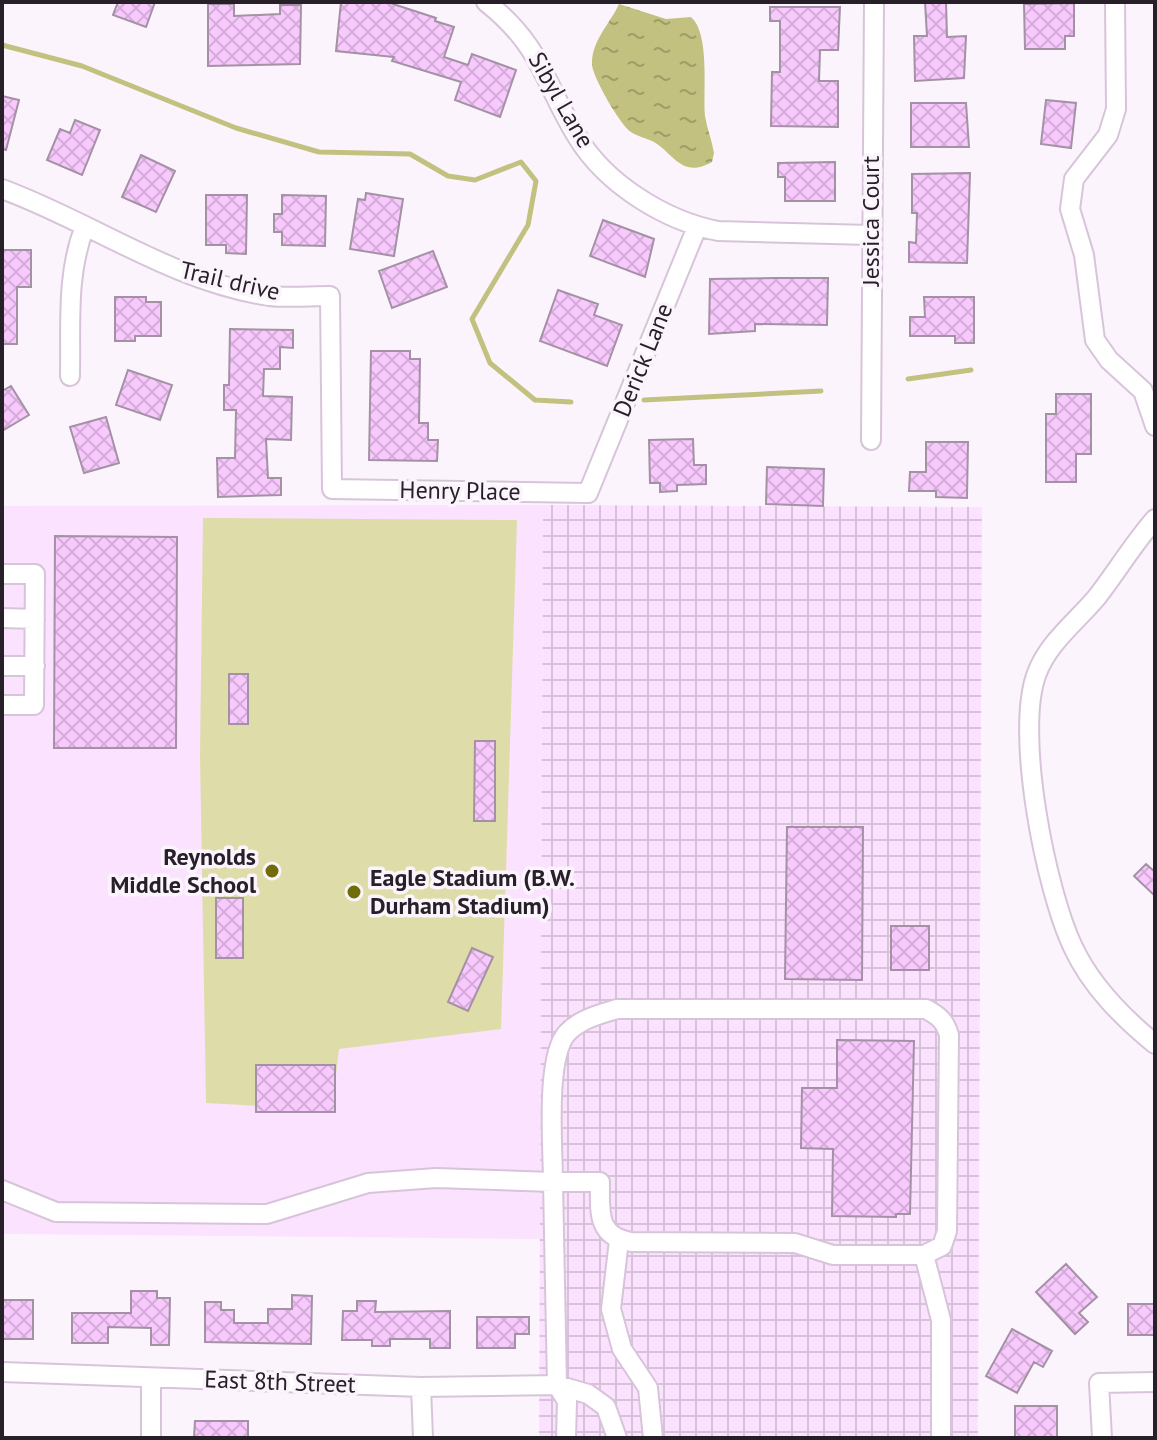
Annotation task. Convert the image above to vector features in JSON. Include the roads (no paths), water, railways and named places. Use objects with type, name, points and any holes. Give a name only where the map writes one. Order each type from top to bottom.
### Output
[{"type":"street","name":"Sibyl Lane","points":[[486,2],[537,55],[579,140],[631,191],[697,227],[754,234],[870,235]]},
{"type":"street","name":"Jessica Court","points":[[871,440],[870,235],[874,2]]},
{"type":"street","points":[[1115,2],[1117,92],[1112,125],[1074,179],[1070,209],[1084,255],[1095,340],[1109,360],[1143,391],[1155,426]]},
{"type":"street","name":"Trail drive","points":[[2,189],[192,276],[270,296],[330,296],[332,489]]},
{"type":"street","points":[[70,376],[71,276],[85,226]]},
{"type":"street","name":"Derick Lane","points":[[588,493],[697,227]]},
{"type":"street","name":"Henry Place","points":[[332,489],[588,493]]},
{"type":"street","points":[[1155,519],[1092,603],[1045,657],[1037,672],[1030,704],[1037,809],[1063,923],[1074,949],[1105,996],[1155,1044]]},
{"type":"street","points":[[2,574],[35,574],[34,705],[2,705]]},
{"type":"street","points":[[2,618],[35,619]]},
{"type":"street","points":[[2,666],[35,666]]},
{"type":"street","points":[[2,1190],[56,1212],[267,1214],[368,1183],[436,1178],[553,1182],[600,1182],[600,1222],[607,1233],[619,1240],[795,1243],[833,1255],[924,1255],[942,1246],[947,1231],[949,1043],[946,1023],[926,1009],[617,1009],[586,1019],[566,1034],[555,1060],[553,1182],[557,1385],[567,1401],[566,1438]]},
{"type":"street","points":[[619,1240],[611,1309],[622,1349],[648,1388],[653,1438]]},
{"type":"street","points":[[924,1255],[941,1320],[941,1438]]},
{"type":"street","name":"East 8th Street","points":[[2,1372],[421,1387],[557,1385]]},
{"type":"street","points":[[151,1378],[151,1438]]},
{"type":"street","points":[[1102,1438],[1099,1383],[1155,1382]]},
{"type":"street","points":[[557,1385],[588,1394],[606,1407],[617,1438]]},
{"type":"street","points":[[421,1387],[423,1438]]},
{"type":"water","points":[[619,4],[666,19],[691,17],[697,25],[703,49],[705,116],[714,153],[712,162],[693,168],[679,163],[654,142],[631,132],[608,101],[592,65],[593,56],[598,40]]},
{"type":"waterway","points":[[2,45],[82,66],[236,128],[319,152],[410,154],[448,176],[475,180],[521,162],[536,181],[528,225],[472,319],[490,363],[535,400],[571,402]]},
{"type":"waterway","points":[[908,379],[971,370]]},
{"type":"waterway","points":[[644,400],[821,391]]},
{"type":"place","name":"Reynolds Middle School","points":[[272,871]]},
{"type":"place","name":"Eagle Stadium (B.W. Durham Stadium)","points":[[354,892]]}]
